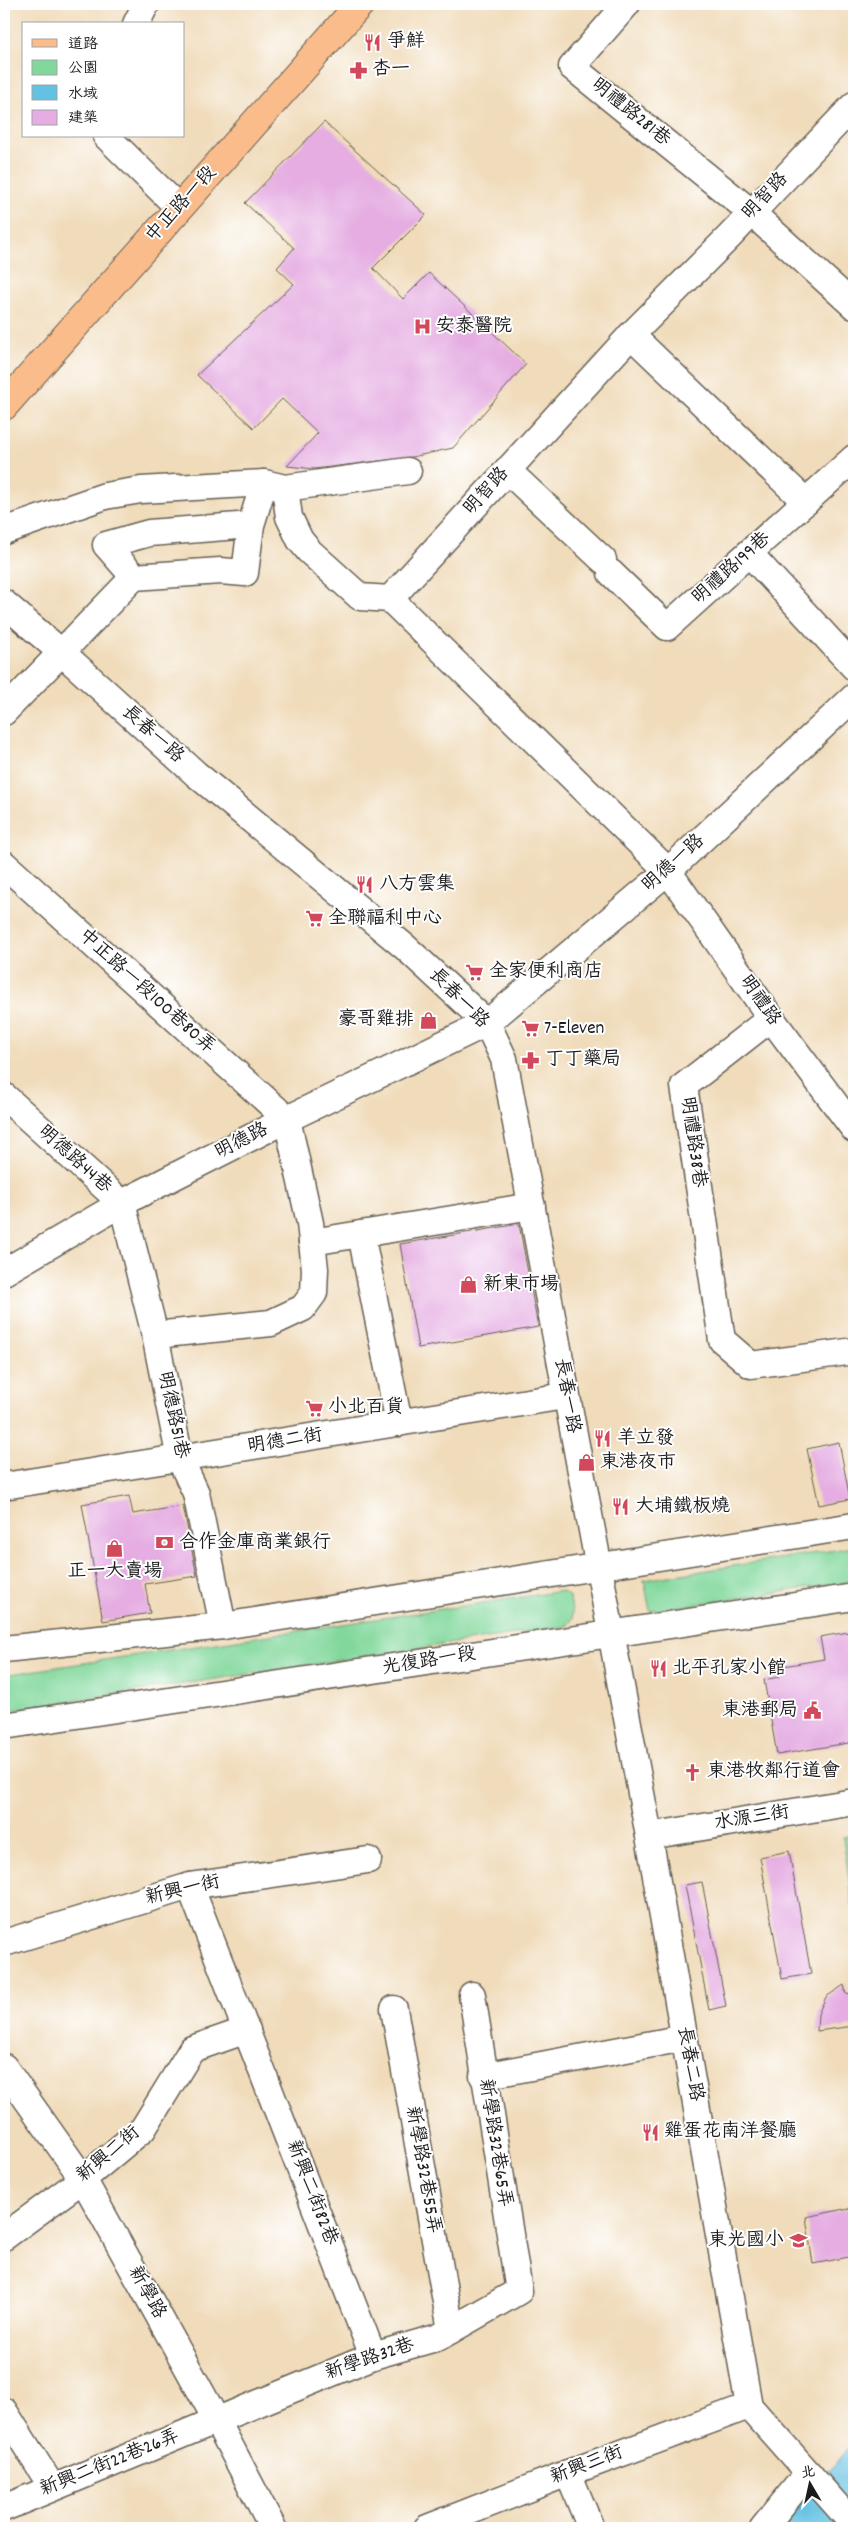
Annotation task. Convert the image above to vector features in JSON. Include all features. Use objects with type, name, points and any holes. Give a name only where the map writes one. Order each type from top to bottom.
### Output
[{"type":"main road","name":"中正路一段","points":[[4,406],[360,4]]},
{"type":"street","points":[[137,22],[146,4]]},
{"type":"street","name":"明禮路281巷","points":[[627,4],[572,67],[752,212]]},
{"type":"street","name":"明智路","points":[[390,599],[631,335],[854,105]]},
{"type":"street","points":[[108,138],[179,208]]},
{"type":"street","points":[[752,212],[854,306]]},
{"type":"street","points":[[631,335],[806,502]]},
{"type":"street","name":"明禮路199巷","points":[[507,470],[607,566],[667,627],[854,458]]},
{"type":"street","points":[[4,531],[105,496],[141,490],[274,486],[408,471]]},
{"type":"street","points":[[274,486],[300,540],[309,551],[360,597],[390,599],[668,871]]},
{"type":"street","points":[[4,712],[134,577],[220,571],[244,573],[251,524],[274,486]]},
{"type":"street","points":[[134,577],[106,545],[149,533],[251,524]]},
{"type":"street","points":[[749,553],[854,667]]},
{"type":"street","name":"長春一路","points":[[4,603],[196,774],[406,947],[487,1024],[504,1059],[565,1396],[611,1635]]},
{"type":"street","name":"明德一路","points":[[487,1024],[668,871],[854,697]]},
{"type":"street","name":"中正路一段100巷80弄","points":[[4,864],[288,1119]]},
{"type":"street","name":"明禮路","points":[[668,871],[771,1018],[854,1129]]},
{"type":"street","name":"明禮路38巷","points":[[771,1018],[684,1086],[722,1340],[751,1365],[854,1351]]},
{"type":"street","name":"明德路","points":[[4,1272],[122,1203],[288,1119],[487,1024]]},
{"type":"street","name":"明德路44巷","points":[[4,1096],[122,1203]]},
{"type":"street","points":[[156,1335],[271,1323],[303,1308],[314,1293],[315,1269],[312,1242],[288,1119]]},
{"type":"street","name":"明德路51巷","points":[[122,1203],[156,1335],[180,1459],[196,1493],[223,1626]]},
{"type":"street","points":[[312,1242],[532,1206]]},
{"type":"street","points":[[361,1234],[399,1423]]},
{"type":"street","name":"明德二街","points":[[4,1486],[565,1396]]},
{"type":"street","points":[[4,1649],[223,1626],[598,1569],[854,1526]]},
{"type":"street","name":"光復路一段","points":[[4,1726],[854,1597]]},
{"type":"street","name":"長春二路","points":[[611,1635],[649,1836],[749,2406]]},
{"type":"street","name":"水源三街","points":[[649,1836],[854,1802]]},
{"type":"street","name":"新興一街","points":[[4,1943],[190,1886],[368,1860]]},
{"type":"street","name":"新興二街82巷","points":[[190,1886],[373,2356]]},
{"type":"street","name":"新學路32巷65弄","points":[[472,1995],[483,2076],[518,2291]]},
{"type":"street","name":"新學路32巷55弄","points":[[394,2009],[451,2330]]},
{"type":"street","name":"新興二街","points":[[4,2237],[83,2179],[143,2129],[192,2049],[247,2030]]},
{"type":"street","points":[[483,2076],[684,2038]]},
{"type":"street","name":"新學路","points":[[4,2067],[83,2179],[217,2421],[273,2528]]},
{"type":"street","name":"新學路32巷","points":[[217,2421],[373,2356],[439,2337],[518,2291]]},
{"type":"street","points":[[749,2406],[848,2519]]},
{"type":"street","name":"新興三街","points":[[427,2528],[749,2406]]},
{"type":"street","points":[[4,2411],[52,2487]]},
{"type":"street","name":"新興二街22巷26弄","points":[[4,2508],[217,2421]]},
{"type":"street","points":[[568,2473],[591,2528]]},
{"type":"street","points":[[762,2528],[811,2476]]},
{"type":"green space","points":[[854,1547],[854,1581],[650,1611],[644,1580]]},
{"type":"green space","points":[[562,1591],[570,1597],[573,1618],[567,1626],[4,1711],[4,1675]]},
{"type":"green space","points":[[854,1835],[854,1916],[843,1837]]},
{"type":"water","points":[[854,2444],[854,2515],[843,2528],[778,2528],[825,2473]]},
{"type":"building","points":[[324,122],[426,215],[373,268],[403,299],[429,273],[526,364],[453,448],[412,457],[314,469],[287,466],[318,433],[282,399],[254,428],[197,375],[294,284],[277,268],[294,248],[245,203]]},
{"type":"building","name":"新東市場","points":[[519,1224],[538,1327],[418,1348],[400,1244]]},
{"type":"building","points":[[839,1442],[850,1499],[819,1505],[807,1449]]},
{"type":"building","name":"正一大賣場","points":[[129,1496],[133,1514],[183,1506],[197,1576],[145,1584],[150,1613],[103,1621],[82,1504]]},
{"type":"building","name":"東港郵局","points":[[854,1631],[854,1742],[777,1755],[764,1680],[779,1677],[778,1667],[824,1659],[820,1637]]},
{"type":"building","points":[[789,1851],[811,1974],[782,1979],[760,1857]]},
{"type":"building","points":[[702,1882],[726,2006],[709,2010],[685,1885]]},
{"type":"building","points":[[844,1985],[846,1994],[854,1992],[854,2026],[817,2031],[818,2014],[826,1997]]},
{"type":"building","points":[[854,2207],[854,2256],[813,2264],[806,2217]]},
{"type":"place","name":"爭鮮","points":[[373,42]]},
{"type":"place","name":"杏一","points":[[358,70]]},
{"type":"place","name":"安泰醫院","points":[[422,327]]},
{"type":"place","name":"八方雲集","points":[[365,885]]},
{"type":"place","name":"全聯福利中心","points":[[314,919]]},
{"type":"place","name":"全家便利商店","points":[[475,972]]},
{"type":"place","name":"豪哥雞排","points":[[428,1020]]},
{"type":"place","name":"7-Eleven","points":[[530,1029]]},
{"type":"place","name":"丁丁藥局","points":[[531,1060]]},
{"type":"place","name":"新東市場","points":[[469,1285]]},
{"type":"place","name":"小北百貨","points":[[314,1408]]},
{"type":"place","name":"羊立發","points":[[603,1439]]},
{"type":"place","name":"東港夜市","points":[[586,1463]]},
{"type":"place","name":"大埔鐵板燒","points":[[621,1507]]},
{"type":"place","name":"合作金庫商業銀行","points":[[165,1543]]},
{"type":"place","name":"正一大賣場","points":[[115,1549]]},
{"type":"place","name":"北平孔家小館","points":[[658,1669]]},
{"type":"place","name":"東港郵局","points":[[812,1711]]},
{"type":"place","name":"東港牧鄰行道會","points":[[693,1772]]},
{"type":"place","name":"雞蛋花南洋餐廳","points":[[650,2132]]},
{"type":"place","name":"東光國小","points":[[798,2241]]}]
